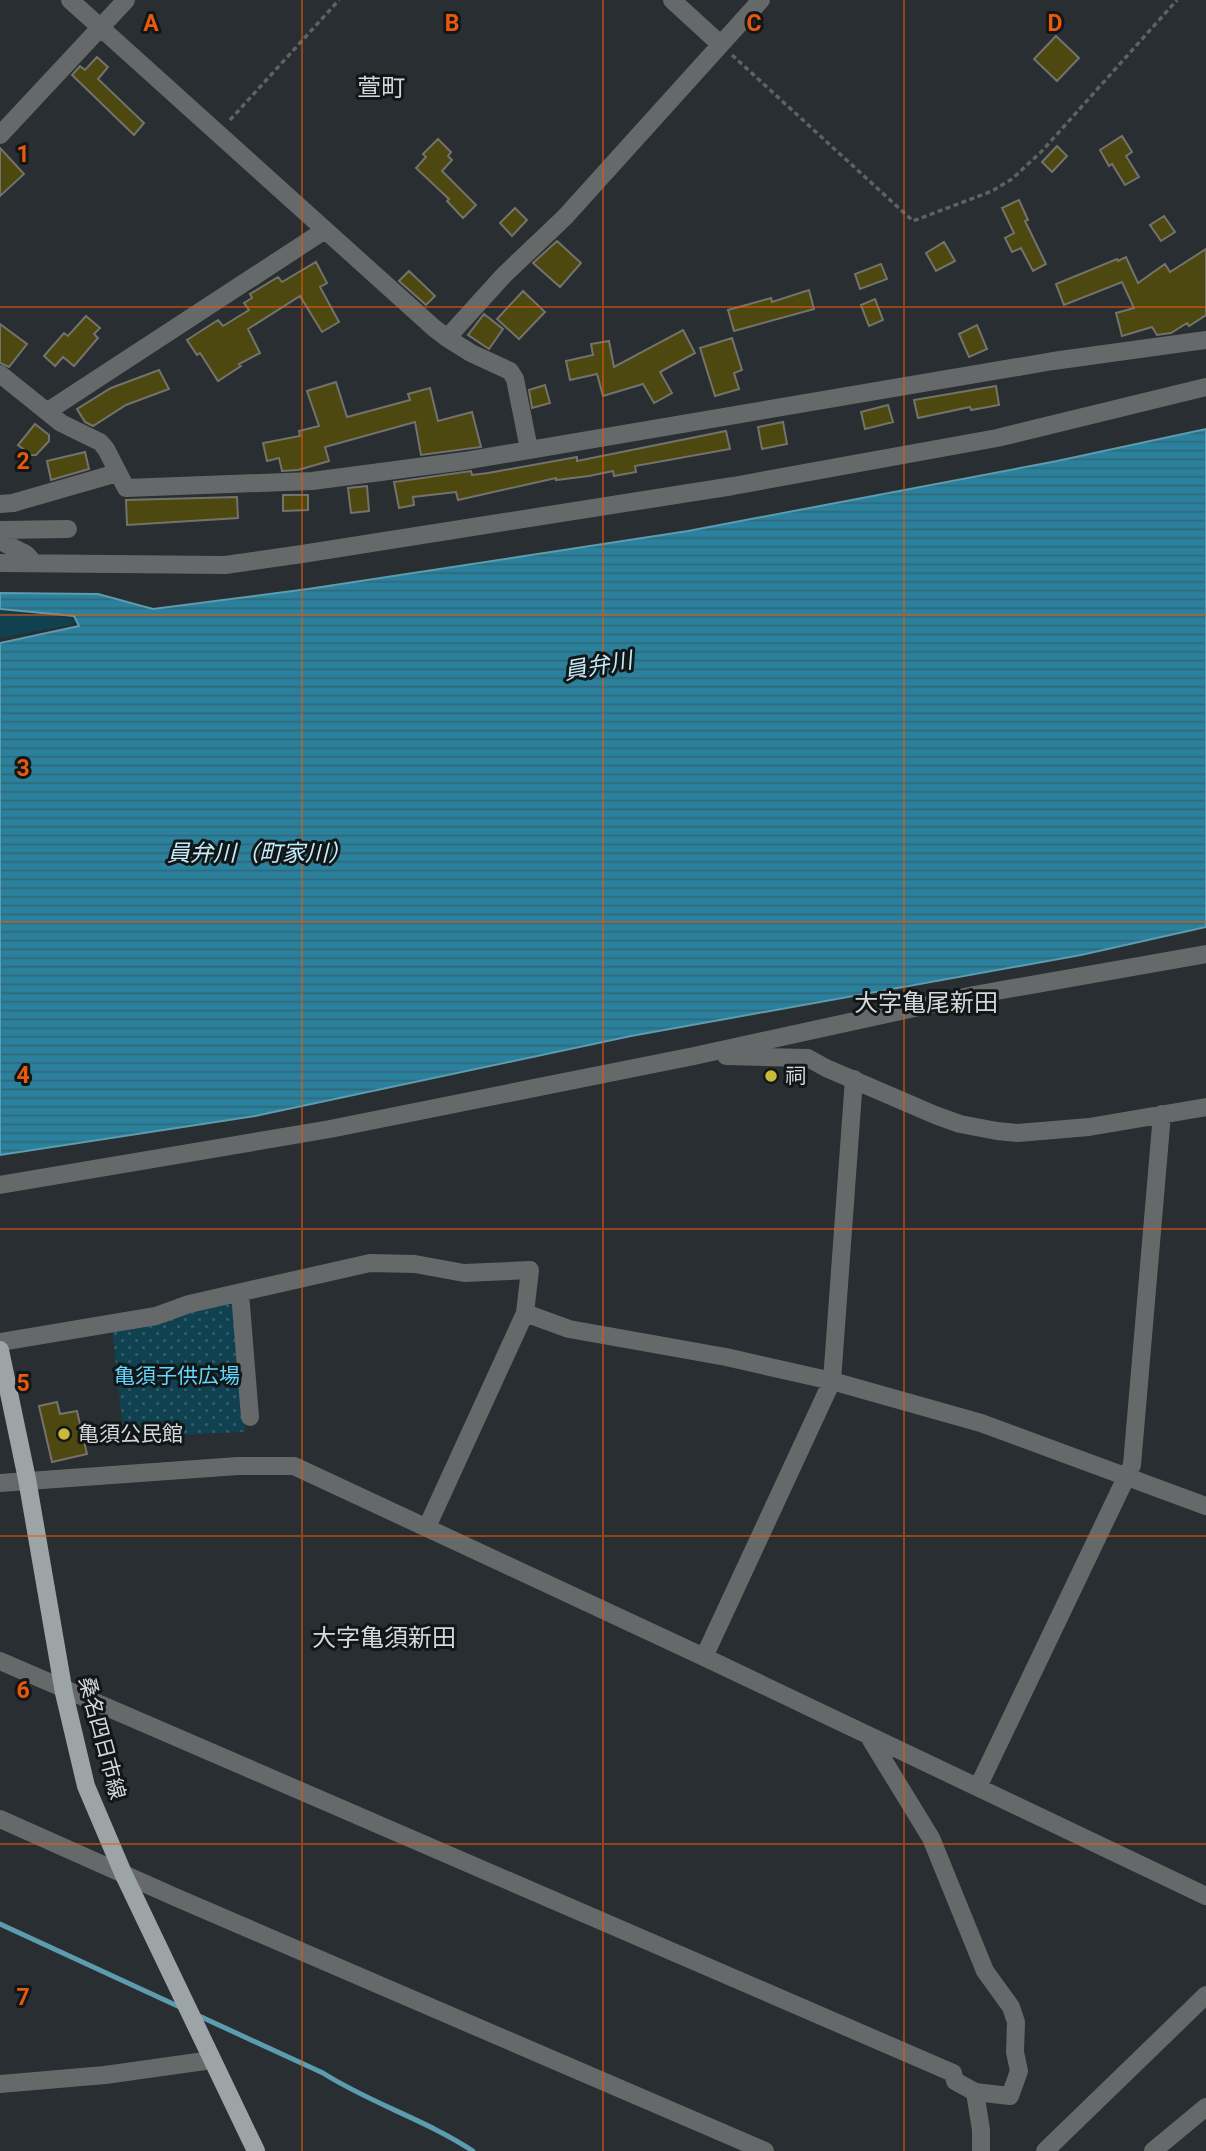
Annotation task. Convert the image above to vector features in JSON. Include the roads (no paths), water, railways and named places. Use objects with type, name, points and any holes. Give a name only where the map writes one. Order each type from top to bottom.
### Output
[{"type":"main road","name":"桑名四日市線","points":[[0,1350],[27,1479],[64,1689],[86,1786],[123,1873],[256,2151]]},
{"type":"street","points":[[70,0],[447,338],[471,353],[510,371],[523,413],[529,449]]},
{"type":"street","points":[[0,135],[126,0]]},
{"type":"street","points":[[671,0],[720,44]]},
{"type":"street","points":[[447,338],[504,275],[565,217],[761,0]]},
{"type":"street","points":[[48,411],[325,230]]},
{"type":"street","points":[[0,374],[61,423],[100,442],[126,488],[312,481],[464,461],[1040,363],[1206,340]]},
{"type":"street","points":[[0,563],[225,565],[302,554],[733,486],[970,443],[1206,387]]},
{"type":"street","points":[[0,504],[117,473]]},
{"type":"street","points":[[0,530],[68,529]]},
{"type":"street","points":[[0,541],[26,554],[34,563]]},
{"type":"street","points":[[0,1185],[330,1129],[694,1056],[974,995],[1206,954]]},
{"type":"street","points":[[694,1056],[808,1058],[960,1124],[997,1131],[1018,1133],[1077,1128],[1206,1107]]},
{"type":"street","points":[[704,1657],[832,1381],[854,1079]]},
{"type":"street","points":[[978,1787],[1132,1465],[1162,1114]]},
{"type":"street","points":[[0,1342],[156,1316],[190,1304],[370,1262],[415,1264],[464,1273],[530,1270],[525,1313],[427,1527]]},
{"type":"street","points":[[240,1293],[250,1417]]},
{"type":"street","points":[[525,1313],[569,1329],[726,1357],[832,1381],[981,1423],[1206,1506]]},
{"type":"street","points":[[0,1483],[238,1466],[294,1466],[1206,1896]]},
{"type":"street","points":[[0,1661],[953,2073],[955,2081],[975,2092],[1010,2096],[1019,2071],[1015,2052],[1016,2022],[1011,2007],[985,1970],[931,1838],[868,1735]]},
{"type":"street","points":[[0,1819],[765,2151]]},
{"type":"street","points":[[1045,2151],[1206,1995]]},
{"type":"street","points":[[0,2084],[105,2075],[212,2060]]},
{"type":"street","points":[[975,2092],[981,2130],[981,2151]]},
{"type":"street","points":[[1153,2151],[1206,2107]]},
{"type":"water","name":"員弁川（町家川）","points":[[1206,429],[1206,927],[1081,955],[631,1036],[255,1116],[0,1155],[0,643],[79,626],[74,616],[0,609],[0,593],[98,594],[153,609],[308,589],[688,531],[1057,461]]},
{"type":"waterway","points":[[0,1924],[182,2008]]},
{"type":"waterway","points":[[197,2015],[323,2073],[473,2151]]},
{"type":"place","name":"祠","points":[[771,1076]]},
{"type":"place","name":"亀須公民館","points":[[64,1434]]},
{"type":"district","name":"萱町","points":[[381,88]]},
{"type":"district","name":"大字亀尾新田","points":[[926,1003]]},
{"type":"district","name":"大字亀須新田","points":[[384,1638]]},
{"type":"water label","name":"員弁川","points":[[598,666]]},
{"type":"park label","name":"亀須子供広場","points":[[177,1376]]}]
